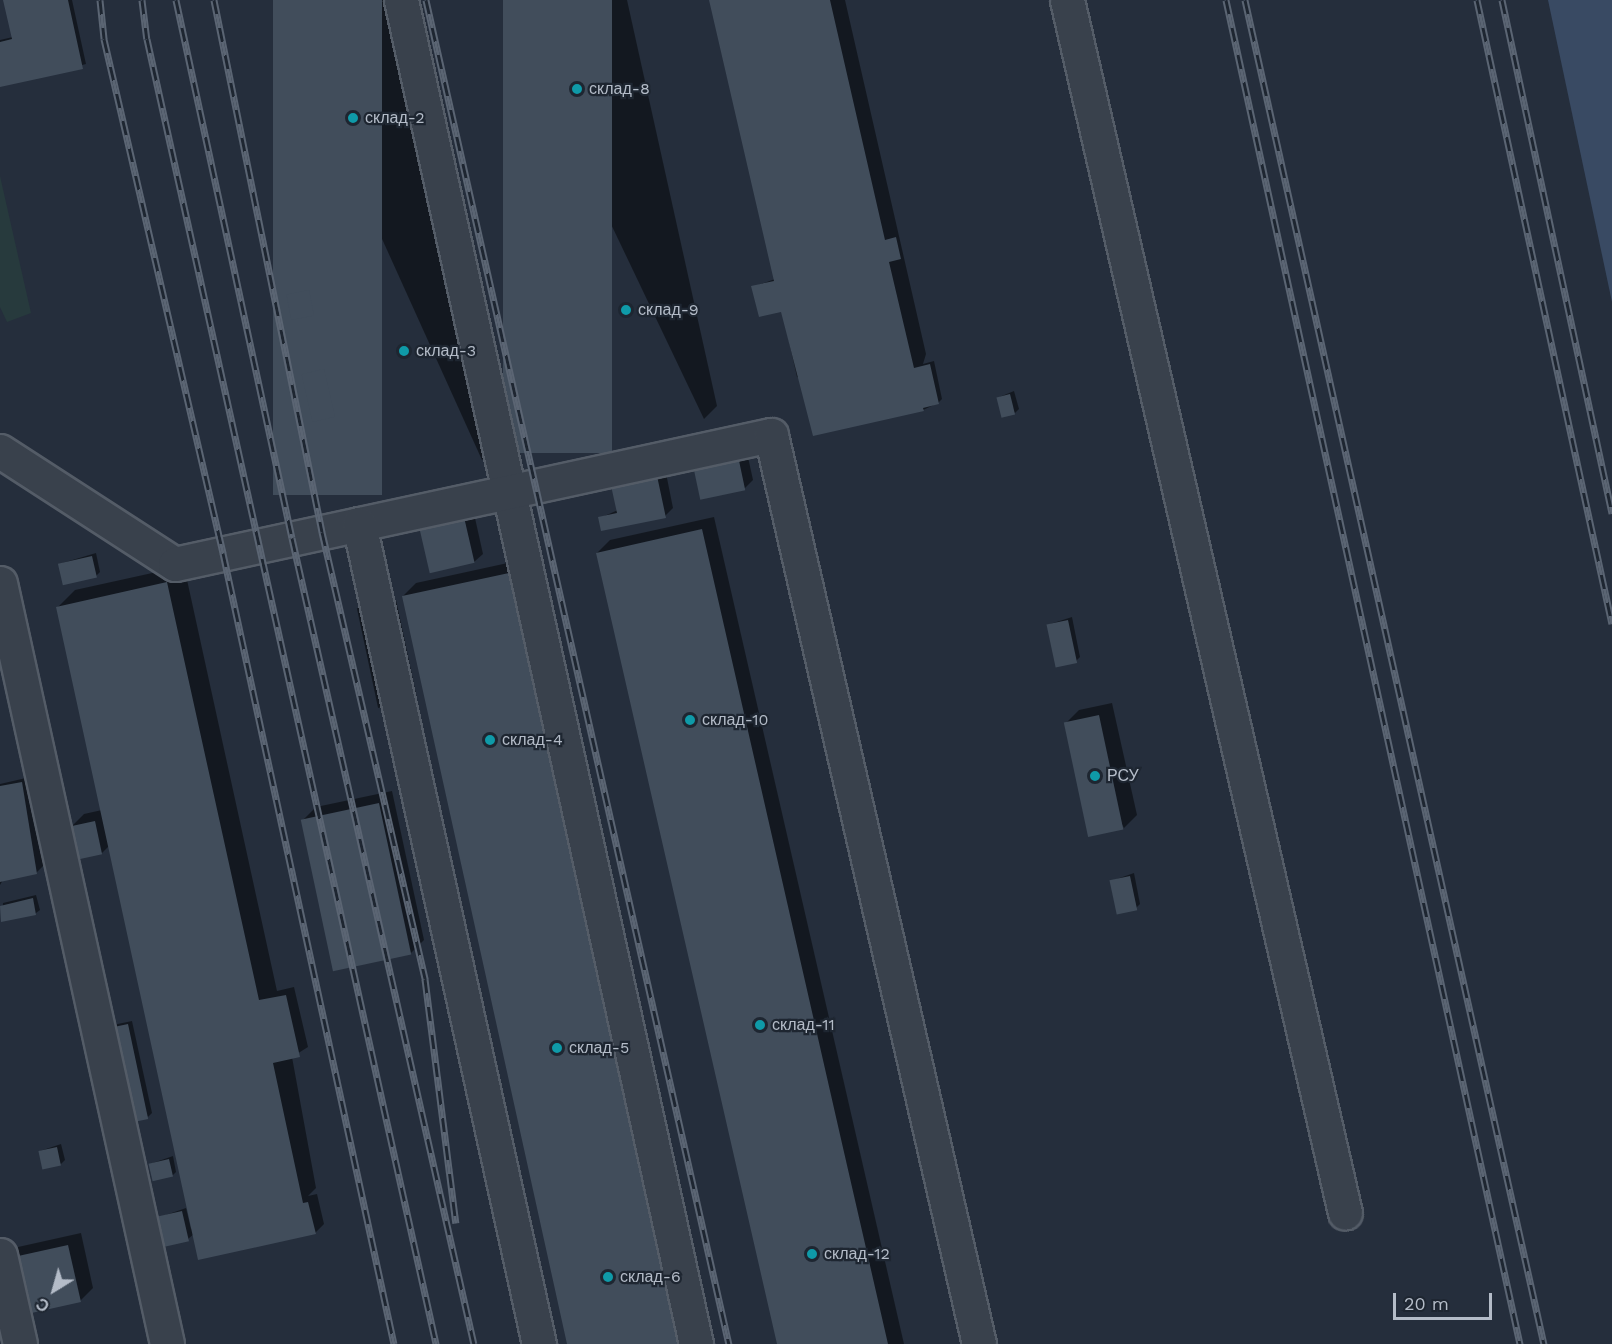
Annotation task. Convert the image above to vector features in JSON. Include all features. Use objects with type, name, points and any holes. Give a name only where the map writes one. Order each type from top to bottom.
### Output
[{"type":"lane","points":[[401,0],[696,1344]]},
{"type":"lane","points":[[1067,0],[1345,1213]]},
{"type":"lane","points":[[0,451],[176,564],[771,435],[979,1344]]},
{"type":"lane","points":[[359,524],[539,1344]]},
{"type":"lane","points":[[0,583],[167,1344]]},
{"type":"lane","points":[[0,1255],[20,1344]]},
{"type":"shaded area","points":[[0,176],[31,313],[7,322],[0,307]]},
{"type":"water","points":[[1548,0],[1612,0],[1612,302]]},
{"type":"building","points":[[3,0],[68,0],[83,69],[0,87],[0,42],[12,39]]},
{"type":"building","points":[[273,0],[382,0],[382,495],[273,495]]},
{"type":"building","points":[[503,0],[612,0],[612,453],[503,453]]},
{"type":"building","points":[[709,0],[830,0],[885,240],[896,237],[901,259],[889,262],[914,368],[930,364],[939,404],[923,408],[924,411],[813,436],[781,312],[759,317],[751,286],[774,281]]},
{"type":"building","points":[[309,290],[314,316],[291,320],[286,294]]},
{"type":"building","points":[[324,369],[335,417],[313,422],[302,374]]},
{"type":"building","points":[[1010,394],[1015,414],[1001,418],[996,397]]},
{"type":"building","points":[[738,456],[745,490],[700,500],[693,466]]},
{"type":"building","points":[[656,471],[666,518],[601,531],[598,517],[617,513],[610,481]]},
{"type":"building","points":[[464,517],[475,563],[430,573],[419,527]]},
{"type":"building","points":[[702,529],[888,1344],[777,1344],[596,553]]},
{"type":"building","points":[[92,556],[97,577],[63,585],[58,564]]},
{"type":"building","points":[[509,573],[678,1344],[567,1344],[402,596]]},
{"type":"building","points":[[167,582],[259,1000],[286,995],[300,1057],[273,1063],[303,1203],[308,1202],[316,1234],[198,1260],[56,607]]},
{"type":"building","points":[[1068,620],[1077,663],[1056,668],[1046,625]]},
{"type":"building","name":"РСУ","points":[[1099,715],[1123,829],[1088,837],[1064,722]]},
{"type":"building","points":[[22,782],[37,874],[0,882],[0,786]]},
{"type":"building","points":[[379,803],[411,955],[333,971],[301,820]]},
{"type":"building","points":[[95,821],[102,854],[77,860],[70,826]]},
{"type":"building","points":[[1130,876],[1137,910],[1117,915],[1109,880]]},
{"type":"building","points":[[33,898],[36,915],[1,922],[0,906]]},
{"type":"building","points":[[128,1024],[148,1119],[104,1128],[84,1033]]},
{"type":"building","points":[[57,1147],[61,1166],[42,1170],[38,1151]]},
{"type":"building","points":[[169,1159],[173,1177],[153,1181],[149,1164]]},
{"type":"building","points":[[182,1211],[189,1241],[165,1247],[158,1217]]},
{"type":"building","points":[[68,1245],[81,1302],[0,1320],[0,1260]]},
{"type":"railway","points":[[100,0],[104,39],[223,553],[394,1344]]},
{"type":"railway","points":[[142,0],[147,39],[436,1344]]},
{"type":"railway","points":[[176,0],[292,538],[474,1344]]},
{"type":"railway","points":[[214,0],[322,532],[425,979],[456,1223]]},
{"type":"railway","points":[[426,0],[729,1344]]},
{"type":"railway","points":[[1226,0],[1520,1344]]},
{"type":"railway","points":[[1245,0],[1544,1344]]},
{"type":"railway","points":[[1477,0],[1612,624]]},
{"type":"railway","points":[[1502,0],[1612,513]]},
{"type":"place","name":"склад-8","points":[[577,89]]},
{"type":"place","name":"склад-2","points":[[353,118]]},
{"type":"place","name":"склад-9","points":[[626,310]]},
{"type":"place","name":"склад-3","points":[[404,351]]},
{"type":"place","name":"склад-10","points":[[690,720]]},
{"type":"place","name":"склад-4","points":[[490,740]]},
{"type":"place","name":"РСУ","points":[[1095,776]]},
{"type":"place","name":"склад-11","points":[[760,1025]]},
{"type":"place","name":"склад-5","points":[[557,1048]]},
{"type":"place","name":"склад-12","points":[[812,1254]]},
{"type":"place","name":"склад-6","points":[[608,1277]]}]
